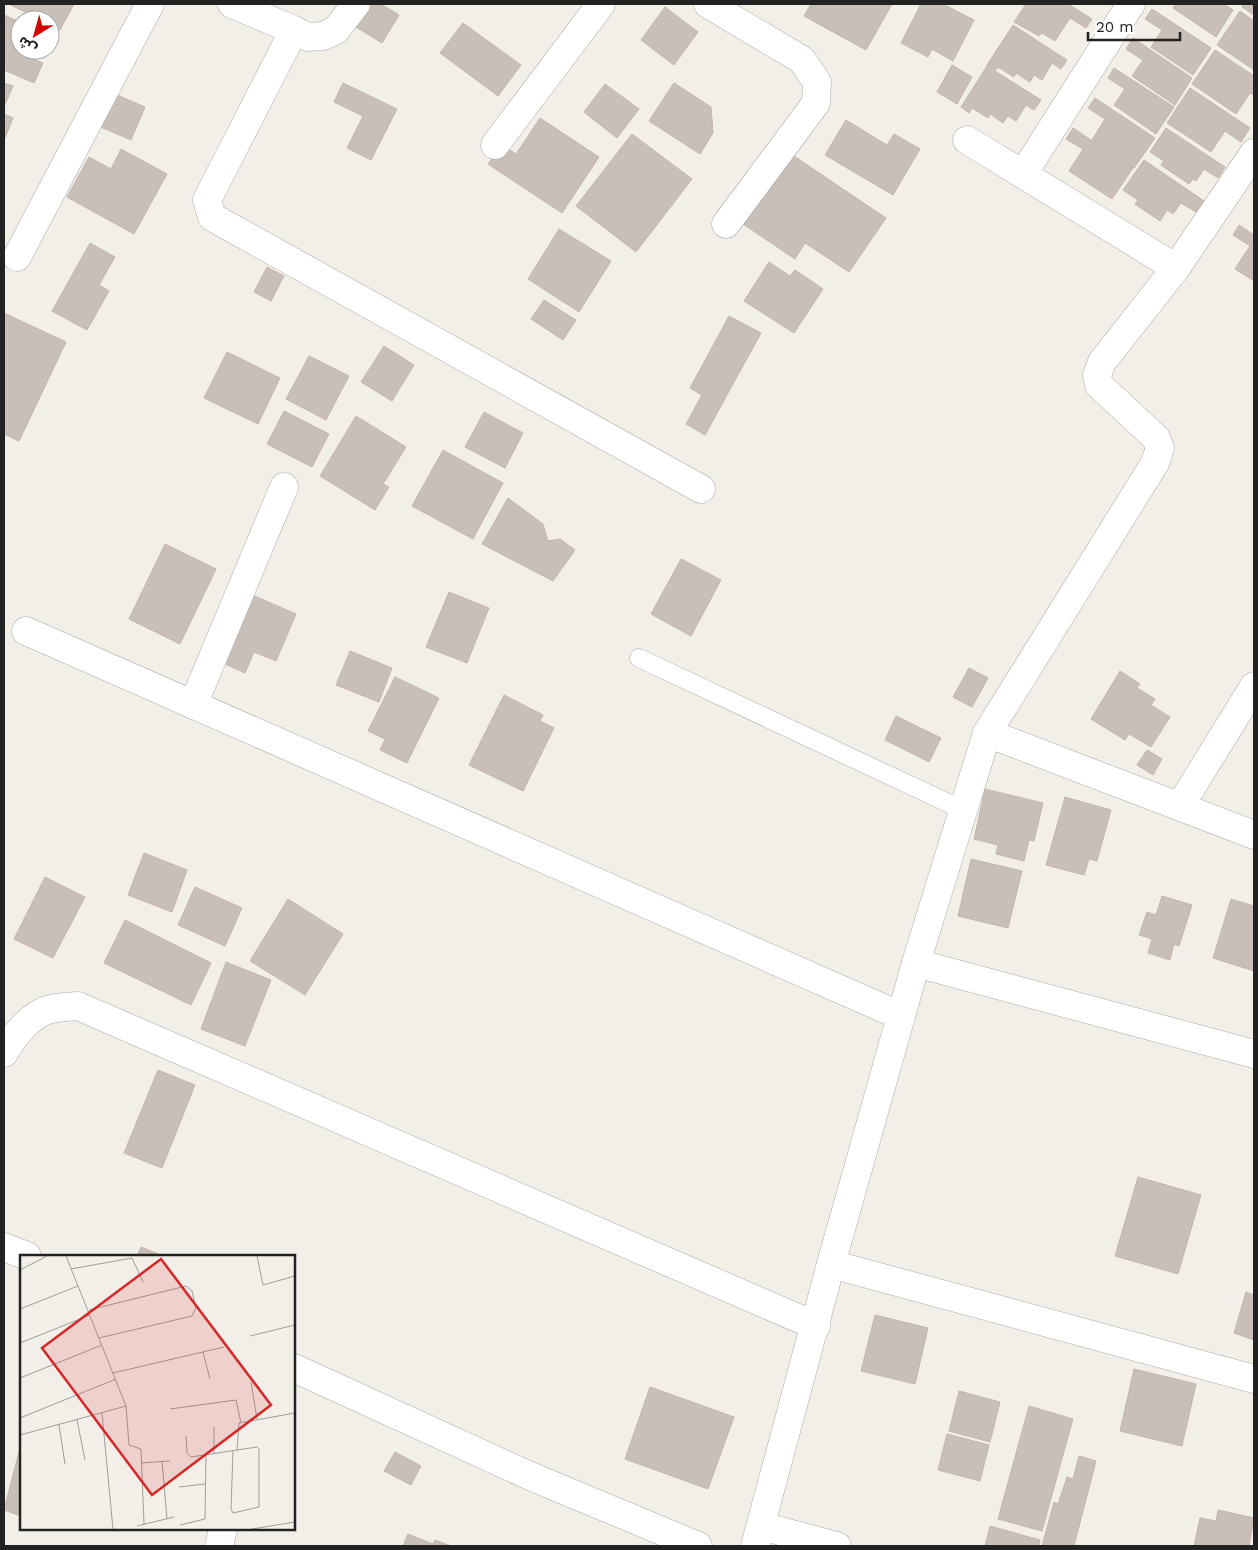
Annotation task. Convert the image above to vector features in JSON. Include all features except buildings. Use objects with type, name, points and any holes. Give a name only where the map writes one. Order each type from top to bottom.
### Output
[{"type":"street","points":[[16,257],[150,4]]},
{"type":"street","points":[[232,4],[307,37],[323,36],[336,30],[356,4]]},
{"type":"street","points":[[495,145],[601,4]]},
{"type":"street","points":[[708,4],[802,60],[817,82],[816,103],[726,224]]},
{"type":"street","points":[[1023,174],[1130,4]]},
{"type":"street","points":[[294,30],[213,186],[207,200],[212,217],[701,489]]},
{"type":"street","points":[[967,140],[1176,268]]},
{"type":"street","points":[[837,1546],[758,1536],[916,963],[987,733],[1155,463],[1160,448],[1156,438],[1099,385],[1097,375],[1102,362],[1176,268],[1254,153]]},
{"type":"street","points":[[193,705],[284,487]]},
{"type":"street","points":[[26,631],[901,1016]]},
{"type":"street","points":[[1180,806],[1254,686]]},
{"type":"street","points":[[987,733],[1254,835]]},
{"type":"street","points":[[916,963],[1254,1054]]},
{"type":"street","points":[[4,1053],[12,1039],[29,1021],[49,1009],[78,1006],[816,1326]]},
{"type":"street","points":[[4,1247],[24,1255]]},
{"type":"street","points":[[832,1264],[1254,1379]]},
{"type":"street","points":[[295,1368],[530,1476],[698,1546]]},
{"type":"street","points":[[219,1546],[223,1530]]},
{"type":"lane","points":[[640,658],[963,810]]}]
